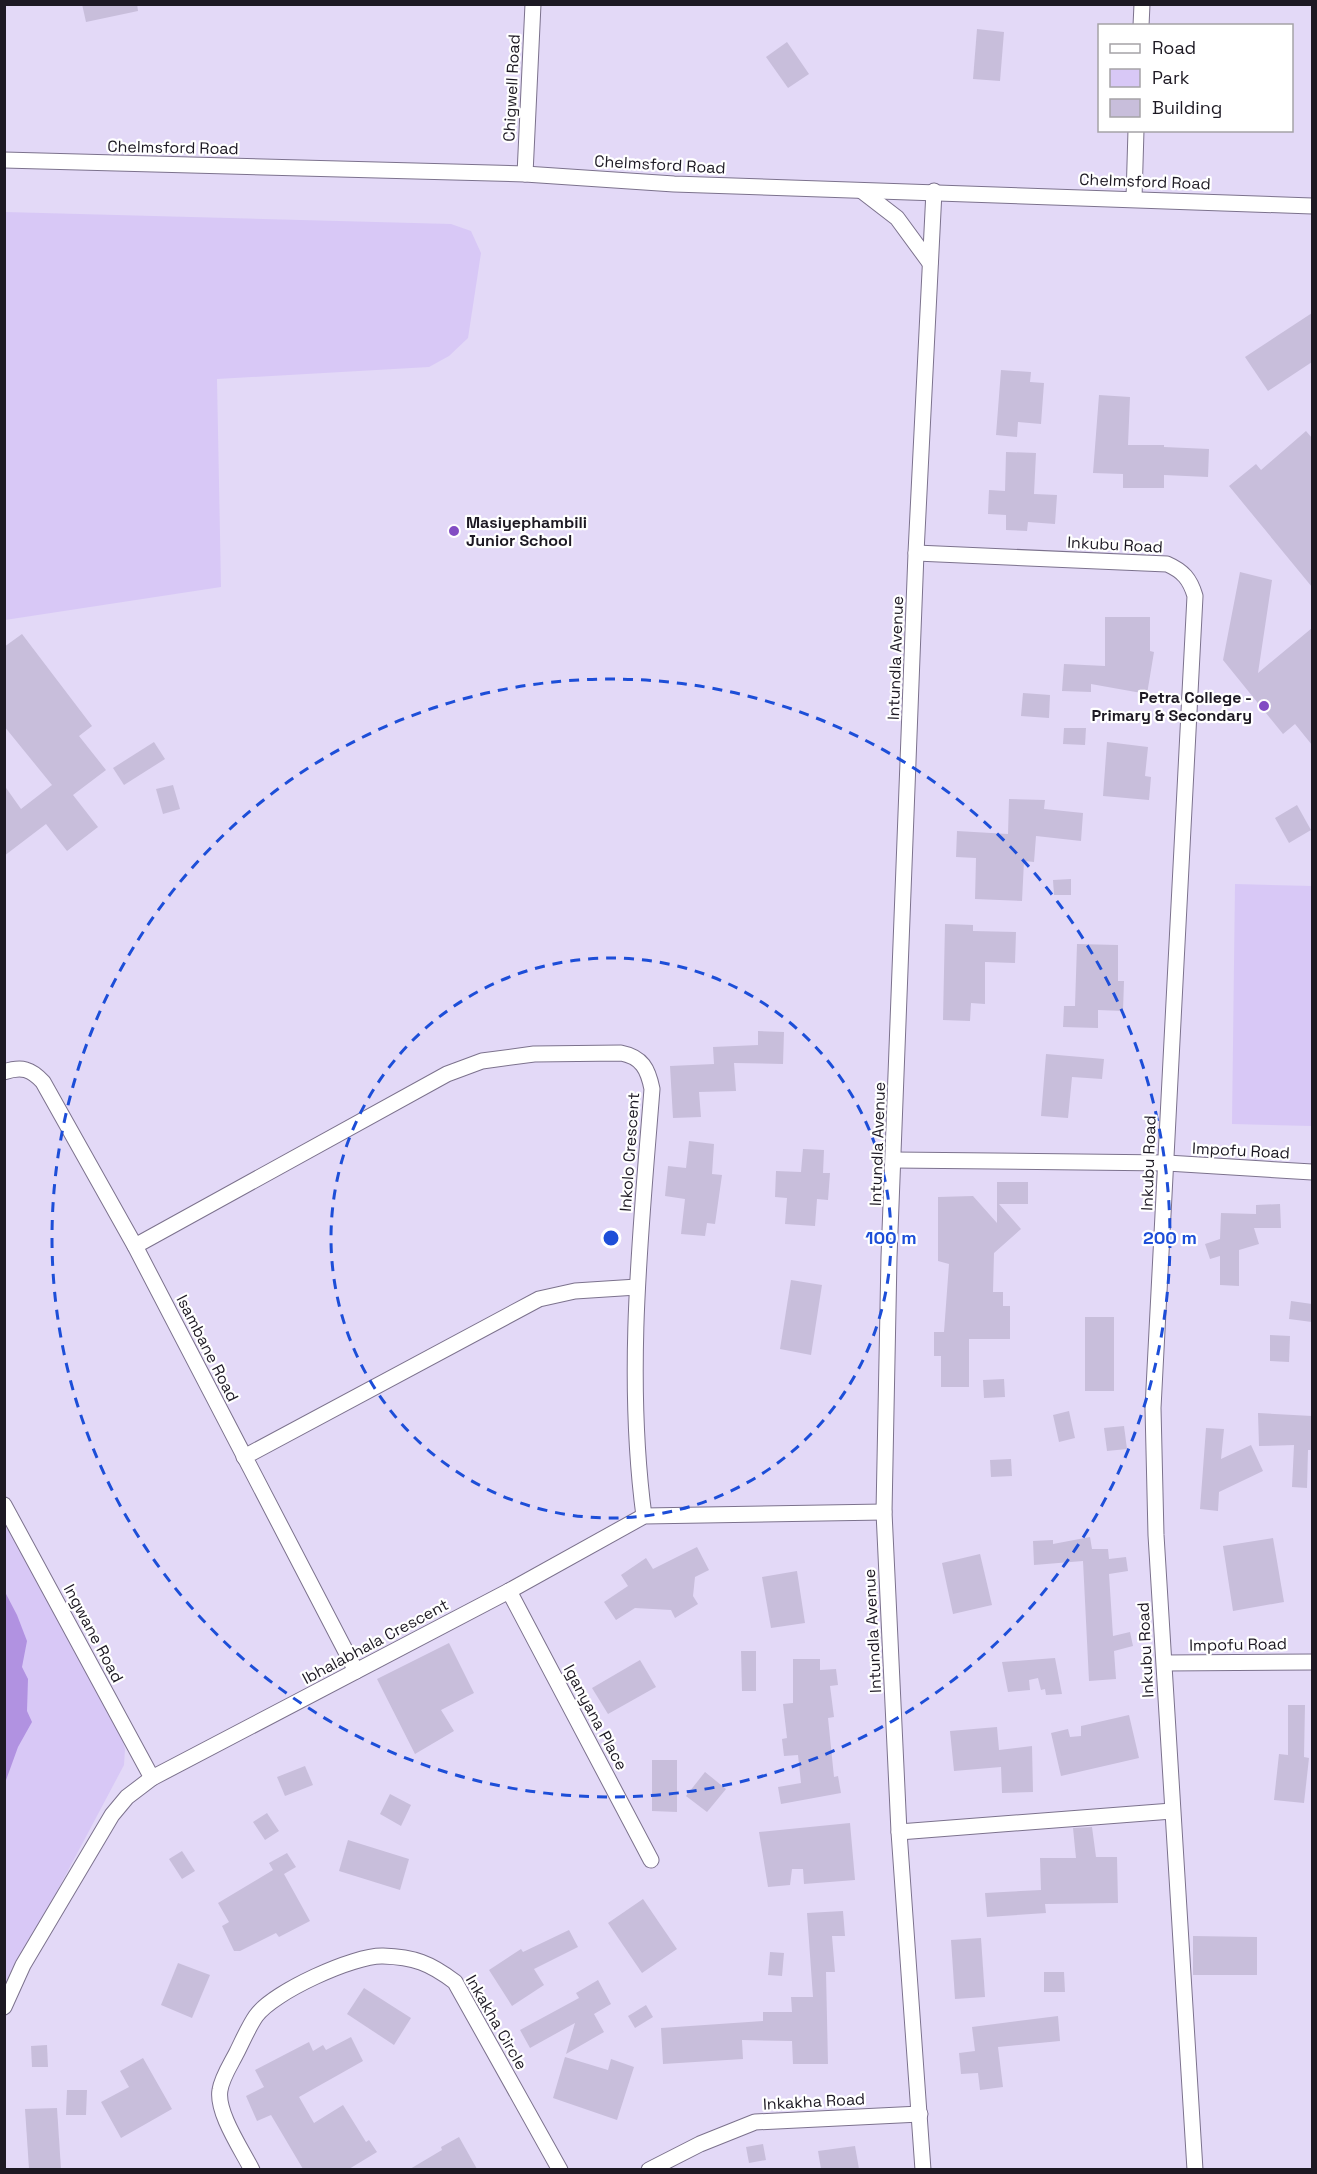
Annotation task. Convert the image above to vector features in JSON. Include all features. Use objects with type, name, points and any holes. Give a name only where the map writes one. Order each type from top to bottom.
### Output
[{"type":"street","name":"Chigwell Road","points":[[525,174],[532,4]]},
{"type":"street","points":[[1141,24],[1142,4]]},
{"type":"street","points":[[1134,198],[1136,132]]},
{"type":"street","name":"Chelmsford Road","points":[[4,160],[525,174],[674,184],[862,191],[934,191],[1312,206]]},
{"type":"street","points":[[862,191],[897,218],[930,263]]},
{"type":"street","name":"Intundla Avenue","points":[[923,2169],[899,1832],[884,1512],[889,1257],[916,553],[934,191]]},
{"type":"street","name":"Inkubu Road","points":[[916,553],[1167,564],[1180,569],[1191,582],[1195,596],[1182,799],[1167,1163],[1153,1408],[1156,1535],[1195,2169]]},
{"type":"street","name":"Inkolo Crescent","points":[[135,1246],[447,1074],[482,1061],[534,1053],[621,1053],[636,1056],[644,1065],[652,1089],[637,1287],[637,1458],[644,1516]]},
{"type":"street","name":"Isambane Road","points":[[4,1072],[24,1068],[34,1072],[43,1082],[135,1246],[356,1671]]},
{"type":"street","name":"Impofu Road","points":[[894,1160],[1167,1163],[1312,1172]]},
{"type":"street","points":[[243,1457],[539,1299],[575,1291],[637,1287]]},
{"type":"street","name":"Ingwane Road","points":[[4,1505],[152,1778]]},
{"type":"street","name":"Ibhalabhala Crescent","points":[[4,2007],[23,1965],[112,1815],[127,1797],[152,1778],[509,1591],[644,1516],[884,1512]]},
{"type":"street","name":"Iganyana Place","points":[[509,1591],[651,1860]]},
{"type":"street","name":"Impofu Road","points":[[1165,1663],[1312,1662]]},
{"type":"street","points":[[899,1832],[1172,1811]]},
{"type":"street","name":"Inkakha Circle","points":[[252,2169],[222,2110],[220,2091],[227,2071],[257,2015],[273,2000],[296,1986],[328,1971],[381,1955],[431,1964],[455,1982],[560,2169]]},
{"type":"street","name":"Inkakha Road","points":[[648,2169],[699,2144],[755,2122],[920,2114]]},
{"type":"green space","points":[[5,212],[451,224],[471,231],[481,253],[468,338],[449,356],[429,367],[217,379],[221,587],[5,620]]},
{"type":"green space","points":[[1235,884],[1312,886],[1312,1126],[1232,1124]]},
{"type":"green space","points":[[5,1519],[120,1732],[125,1749],[124,1765],[20,1961],[5,1996]]},
{"type":"shaded area","points":[[5,1592],[27,1641],[22,1667],[28,1679],[27,1711],[32,1722],[18,1747],[5,1783]]},
{"type":"building","points":[[82,4],[137,4],[138,11],[86,22]]},
{"type":"building","points":[[977,29],[1004,32],[1000,81],[973,79]]},
{"type":"building","points":[[787,42],[809,74],[788,88],[766,57]]},
{"type":"building","points":[[1312,313],[1312,362],[1268,391],[1245,357]]},
{"type":"building","points":[[1001,370],[1031,372],[1030,382],[1044,383],[1041,424],[1018,422],[1017,437],[996,435]]},
{"type":"building","points":[[1099,395],[1130,397],[1128,445],[1209,449],[1208,477],[1164,475],[1164,488],[1123,488],[1123,474],[1093,473]]},
{"type":"building","points":[[1306,431],[1312,438],[1312,587],[1229,486],[1256,464],[1261,470]]},
{"type":"building","points":[[1006,452],[1036,453],[1034,494],[1057,495],[1055,524],[1028,522],[1027,531],[1006,530],[1006,515],[988,514],[989,490],[1005,491]]},
{"type":"building","points":[[1240,572],[1272,580],[1258,673],[1312,628],[1312,745],[1295,724],[1283,734],[1223,660]]},
{"type":"building","points":[[1105,617],[1150,617],[1150,651],[1154,652],[1147,694],[1091,684],[1091,692],[1062,691],[1064,664],[1105,666]]},
{"type":"building","points":[[22,634],[92,726],[79,736],[106,770],[73,795],[98,827],[67,851],[46,824],[4,856],[4,785],[21,809],[52,785],[4,726],[4,647]]},
{"type":"building","points":[[1023,693],[1050,695],[1049,718],[1021,716]]},
{"type":"building","points":[[1064,728],[1086,728],[1085,745],[1063,744]]},
{"type":"building","points":[[154,742],[165,759],[124,785],[113,768]]},
{"type":"building","points":[[1107,742],[1148,747],[1145,776],[1151,777],[1149,800],[1103,796]]},
{"type":"building","points":[[173,785],[180,809],[163,814],[156,789]]},
{"type":"building","points":[[1009,799],[1045,800],[1044,809],[1083,813],[1081,841],[1036,836],[1034,862],[1024,861],[1022,901],[975,899],[976,858],[956,857],[957,831],[1008,834]]},
{"type":"building","points":[[1297,805],[1311,830],[1289,843],[1275,818]]},
{"type":"building","points":[[1071,879],[1071,895],[1054,895],[1053,880]]},
{"type":"building","points":[[945,924],[973,925],[973,931],[1016,932],[1015,963],[985,962],[985,1004],[971,1003],[970,1021],[943,1020]]},
{"type":"building","points":[[1077,944],[1118,945],[1118,981],[1124,981],[1123,1011],[1098,1010],[1098,1028],[1063,1027],[1064,1006],[1075,1006]]},
{"type":"building","points":[[758,1031],[784,1032],[783,1064],[734,1063],[736,1091],[699,1092],[701,1117],[673,1118],[670,1066],[714,1064],[713,1047],[758,1045]]},
{"type":"building","points":[[1046,1054],[1104,1059],[1102,1079],[1072,1077],[1068,1118],[1041,1116]]},
{"type":"building","points":[[689,1141],[714,1144],[712,1174],[722,1175],[715,1224],[707,1223],[705,1236],[681,1234],[685,1199],[665,1196],[668,1166],[686,1168]]},
{"type":"building","points":[[803,1149],[824,1150],[823,1173],[830,1173],[828,1200],[817,1199],[815,1226],[785,1224],[787,1198],[775,1197],[776,1171],[801,1172]]},
{"type":"building","points":[[997,1182],[1028,1182],[1028,1204],[999,1204],[1021,1229],[994,1253],[993,1292],[1003,1292],[1003,1306],[1010,1306],[1010,1339],[969,1339],[969,1387],[941,1387],[941,1356],[934,1356],[934,1332],[944,1332],[949,1264],[938,1261],[938,1197],[973,1196],[997,1223]]},
{"type":"building","points":[[1280,1204],[1281,1228],[1254,1228],[1259,1244],[1239,1250],[1239,1286],[1220,1285],[1220,1256],[1210,1259],[1205,1244],[1220,1239],[1221,1213],[1256,1214],[1256,1205]]},
{"type":"building","points":[[791,1280],[822,1285],[811,1355],[780,1349]]},
{"type":"building","points":[[1291,1301],[1312,1304],[1312,1322],[1289,1319]]},
{"type":"building","points":[[1085,1317],[1114,1317],[1114,1391],[1085,1391]]},
{"type":"building","points":[[1270,1335],[1290,1336],[1289,1362],[1270,1361]]},
{"type":"building","points":[[1004,1379],[1005,1397],[984,1398],[983,1380]]},
{"type":"building","points":[[1069,1411],[1075,1438],[1059,1442],[1053,1415]]},
{"type":"building","points":[[1258,1413],[1312,1416],[1312,1450],[1308,1450],[1307,1488],[1292,1487],[1294,1445],[1259,1446]]},
{"type":"building","points":[[1124,1426],[1127,1449],[1107,1451],[1104,1428]]},
{"type":"building","points":[[1206,1428],[1224,1429],[1221,1459],[1251,1445],[1263,1471],[1219,1492],[1218,1511],[1200,1509]]},
{"type":"building","points":[[1011,1459],[1012,1476],[991,1477],[990,1460]]},
{"type":"building","points":[[1090,1537],[1092,1549],[1108,1549],[1109,1559],[1126,1557],[1128,1571],[1109,1574],[1113,1636],[1130,1632],[1133,1646],[1114,1651],[1116,1679],[1089,1681],[1083,1561],[1034,1565],[1033,1541],[1053,1540],[1053,1544]]},
{"type":"building","points":[[1273,1538],[1284,1602],[1233,1611],[1223,1546]]},
{"type":"building","points":[[697,1547],[709,1570],[695,1577],[693,1596],[698,1604],[675,1618],[671,1610],[635,1608],[616,1620],[604,1602],[628,1586],[621,1575],[646,1558],[653,1569]]},
{"type":"building","points":[[980,1554],[992,1605],[953,1614],[942,1563]]},
{"type":"building","points":[[797,1571],[805,1623],[771,1628],[762,1577]]},
{"type":"building","points":[[449,1643],[474,1693],[441,1710],[454,1731],[415,1754],[377,1679]]},
{"type":"building","points":[[741,1651],[756,1651],[756,1691],[742,1691]]},
{"type":"building","points":[[1055,1658],[1062,1694],[1046,1695],[1045,1689],[1041,1690],[1038,1678],[1029,1680],[1030,1690],[1008,1692],[1002,1662]]},
{"type":"building","points":[[793,1659],[820,1659],[820,1670],[836,1669],[838,1685],[830,1686],[834,1717],[828,1718],[834,1777],[838,1776],[841,1793],[781,1804],[778,1787],[801,1783],[798,1755],[784,1756],[782,1739],[787,1738],[783,1704],[793,1703]]},
{"type":"building","points":[[640,1660],[656,1687],[608,1714],[592,1688]]},
{"type":"building","points":[[1288,1705],[1305,1705],[1304,1757],[1309,1758],[1304,1803],[1274,1800],[1279,1754],[1288,1755]]},
{"type":"building","points":[[1129,1715],[1139,1758],[1061,1776],[1051,1733],[1068,1729],[1070,1737],[1081,1736],[1081,1726]]},
{"type":"building","points":[[997,1727],[999,1750],[1032,1746],[1033,1792],[1002,1793],[1001,1767],[954,1771],[950,1731]]},
{"type":"building","points":[[652,1760],[677,1760],[677,1812],[652,1811]]},
{"type":"building","points":[[305,1766],[313,1785],[285,1796],[277,1777]]},
{"type":"building","points":[[705,1772],[726,1789],[707,1812],[686,1796]]},
{"type":"building","points":[[390,1794],[411,1805],[401,1826],[380,1814]]},
{"type":"building","points":[[267,1813],[279,1831],[265,1840],[253,1822]]},
{"type":"building","points":[[850,1823],[855,1880],[804,1884],[803,1869],[792,1869],[790,1885],[768,1887],[759,1832]]},
{"type":"building","points":[[1092,1827],[1096,1857],[1117,1857],[1118,1903],[1045,1904],[1046,1913],[987,1917],[985,1893],[1041,1890],[1040,1858],[1076,1858],[1073,1828]]},
{"type":"building","points":[[348,1840],[409,1859],[400,1890],[339,1871]]},
{"type":"building","points":[[182,1851],[195,1871],[182,1879],[169,1859]]},
{"type":"building","points":[[287,1853],[296,1867],[284,1874],[310,1921],[279,1937],[276,1933],[240,1951],[234,1951],[222,1926],[229,1922],[218,1903],[273,1870],[269,1863]]},
{"type":"building","points":[[643,1899],[677,1949],[642,1973],[608,1923]]},
{"type":"building","points":[[843,1911],[845,1936],[832,1936],[835,1972],[826,1972],[828,2064],[793,2064],[792,2041],[742,2040],[743,2059],[663,2064],[661,2028],[763,2021],[763,2012],[792,2012],[791,1997],[813,1997],[807,1913]]},
{"type":"building","points":[[569,1930],[578,1947],[534,1969],[544,1985],[512,2006],[489,1970],[521,1949],[523,1952]]},
{"type":"building","points":[[1193,1936],[1257,1937],[1257,1975],[1193,1975]]},
{"type":"building","points":[[981,1938],[985,1997],[955,1999],[951,1940]]},
{"type":"building","points":[[770,1952],[784,1953],[782,1976],[768,1975]]},
{"type":"building","points":[[178,1963],[210,1975],[192,2018],[161,2005]]},
{"type":"building","points":[[1044,1972],[1064,1972],[1065,1992],[1044,1992]]},
{"type":"building","points":[[598,1980],[611,2004],[594,2014],[604,2032],[566,2054],[575,2023],[530,2048],[520,2030],[579,1998],[576,1993]]},
{"type":"building","points":[[364,1988],[411,2018],[394,2045],[347,2014]]},
{"type":"building","points":[[646,2005],[653,2017],[635,2028],[628,2016]]},
{"type":"building","points":[[1058,2016],[1060,2041],[998,2047],[1003,2087],[980,2090],[978,2073],[961,2074],[959,2053],[975,2051],[972,2027]]},
{"type":"building","points":[[351,2037],[363,2061],[299,2097],[314,2123],[343,2105],[366,2142],[369,2140],[377,2152],[349,2169],[303,2169],[271,2115],[257,2121],[246,2096],[264,2087],[255,2070],[309,2042],[313,2051],[323,2045],[326,2050]]},
{"type":"building","points":[[47,2045],[48,2067],[32,2067],[31,2046]]},
{"type":"building","points":[[565,2057],[608,2070],[611,2059],[634,2067],[617,2120],[553,2098]]},
{"type":"building","points":[[143,2058],[172,2109],[121,2138],[101,2102],[129,2087],[120,2071]]},
{"type":"building","points":[[67,2090],[87,2090],[86,2115],[66,2115]]},
{"type":"building","points":[[57,2108],[61,2169],[29,2169],[25,2109]]},
{"type":"building","points":[[459,2137],[477,2169],[410,2169],[442,2150],[441,2147]]},
{"type":"building","points":[[763,2144],[766,2160],[749,2163],[746,2147]]},
{"type":"building","points":[[855,2146],[859,2169],[821,2169],[818,2151]]},
{"type":"place","name":"Masiyephambili Junior School","points":[[454,531]]},
{"type":"place","name":"Petra College - Primary & Secondary","points":[[1264,706]]}]
